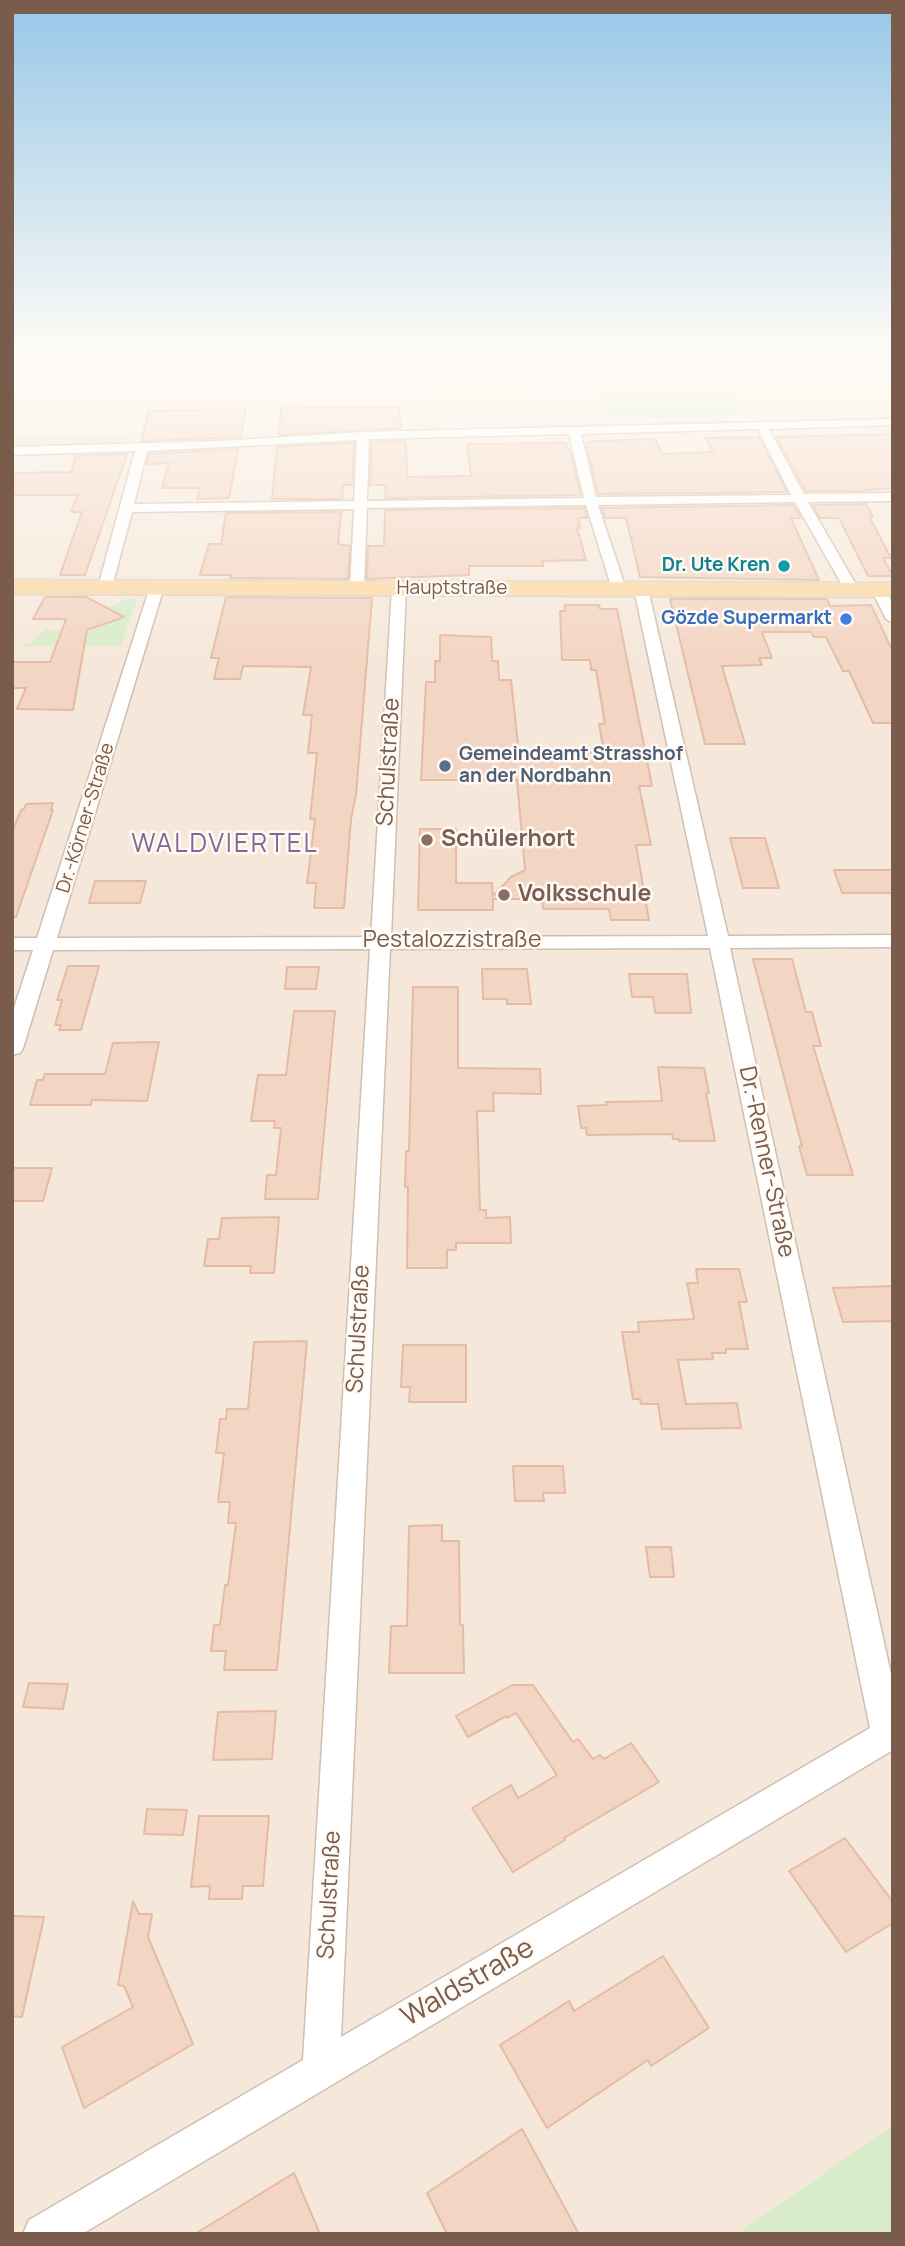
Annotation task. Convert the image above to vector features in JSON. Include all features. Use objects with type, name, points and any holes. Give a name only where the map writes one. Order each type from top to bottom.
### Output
[{"type":"main road","name":"Hauptstraße","points":[[12,587],[885,589]]},
{"type":"street","points":[[106,587],[140,455]]},
{"type":"street","points":[[357,588],[362,455]]},
{"type":"street","name":"Dr.-Renner-Straße","points":[[580,455],[591,502],[630,589],[719,941],[890,1734]]},
{"type":"street","points":[[777,455],[852,590]]},
{"type":"street","points":[[128,508],[893,497]]},
{"type":"street","name":"Dr.-Körner-Straße","points":[[12,1048],[47,944],[156,587]]},
{"type":"street","name":"Schulstraße","points":[[321,2069],[399,589]]},
{"type":"street","points":[[885,589],[893,620]]},
{"type":"street","name":"Pestalozzistraße","points":[[12,944],[893,941]]},
{"type":"street","name":"Waldstraße","points":[[43,2234],[890,1734]]},
{"type":"shaded area","points":[[12,455],[893,455],[893,2125],[737,2234],[12,2234]]},
{"type":"green space","points":[[127,599],[137,600],[121,646],[15,646],[31,643],[45,628],[54,631],[123,617],[108,608]]},
{"type":"green space","points":[[893,2125],[893,2234],[737,2234]]},
{"type":"building","points":[[127,455],[85,575],[60,575],[82,512],[71,512],[78,495],[12,495],[12,473],[71,472],[76,456]]},
{"type":"building","points":[[149,455],[237,455],[229,498],[197,499],[200,488],[162,488],[169,463],[147,464]]},
{"type":"building","points":[[276,455],[353,455],[352,485],[343,485],[342,499],[272,499]]},
{"type":"building","points":[[371,455],[406,455],[407,477],[471,476],[468,455],[571,455],[581,495],[385,498],[386,485],[370,485]]},
{"type":"building","points":[[589,455],[768,455],[787,492],[598,494]]},
{"type":"building","points":[[786,455],[893,455],[893,488],[806,491]]},
{"type":"building","points":[[866,504],[873,516],[869,516],[891,558],[883,558],[893,576],[868,576],[839,518],[820,518],[813,505]]},
{"type":"building","points":[[793,505],[801,518],[791,518],[819,580],[640,577],[626,518],[605,518],[602,508]]},
{"type":"building","points":[[584,508],[587,518],[578,518],[580,528],[577,528],[586,560],[542,561],[543,566],[469,566],[469,575],[367,579],[368,546],[384,546],[385,510]]},
{"type":"building","points":[[341,512],[338,544],[350,546],[348,579],[230,578],[231,575],[200,575],[209,544],[221,544],[226,513]]},
{"type":"building","points":[[45,597],[86,597],[124,617],[87,630],[73,710],[17,709],[26,688],[12,688],[12,662],[50,662],[66,619],[33,619]]},
{"type":"building","points":[[226,597],[372,598],[344,908],[314,908],[316,883],[307,883],[315,819],[310,819],[317,753],[308,753],[312,715],[303,715],[311,667],[243,666],[240,679],[214,679],[219,658],[211,658]]},
{"type":"building","points":[[670,599],[827,599],[830,606],[871,605],[893,652],[893,723],[873,723],[849,671],[843,671],[826,637],[814,637],[811,632],[762,632],[772,658],[759,658],[762,665],[722,666],[745,744],[705,744]]},
{"type":"building","points":[[565,605],[599,605],[600,609],[617,609],[652,786],[639,786],[651,845],[636,845],[649,920],[611,920],[609,909],[543,909],[542,899],[493,899],[493,910],[418,910],[420,829],[456,829],[456,883],[492,883],[493,896],[511,877],[525,870],[517,780],[421,780],[426,682],[435,682],[435,661],[440,661],[440,635],[491,637],[492,661],[498,661],[499,680],[511,680],[519,754],[604,752],[599,724],[605,724],[596,670],[591,670],[590,660],[562,660],[560,611],[565,611]]},
{"type":"building","points":[[53,803],[53,810],[16,917],[12,916],[12,832],[26,804]]},
{"type":"building","points":[[730,838],[765,838],[779,888],[743,888]]},
{"type":"building","points":[[834,870],[893,870],[893,893],[842,893]]},
{"type":"building","points":[[95,881],[146,881],[140,903],[89,903]]},
{"type":"building","points":[[753,959],[792,959],[806,1012],[812,1012],[821,1046],[813,1046],[853,1175],[807,1175],[799,1146],[802,1146]]},
{"type":"building","points":[[68,966],[99,966],[81,1030],[59,1030],[61,1025],[55,1025],[62,1000],[57,1000]]},
{"type":"building","points":[[287,967],[319,967],[316,989],[285,989]]},
{"type":"building","points":[[482,969],[527,969],[531,1004],[507,1004],[507,999],[483,999]]},
{"type":"building","points":[[629,974],[687,974],[691,1013],[655,1013],[653,997],[632,997]]},
{"type":"building","points":[[413,987],[458,987],[458,1068],[540,1069],[541,1094],[493,1093],[494,1111],[477,1111],[480,1210],[486,1210],[486,1218],[510,1217],[511,1243],[456,1243],[456,1250],[447,1250],[447,1268],[407,1268],[408,1187],[405,1187],[406,1151],[409,1151]]},
{"type":"building","points":[[294,1011],[335,1011],[318,1199],[265,1199],[267,1175],[276,1175],[281,1128],[274,1128],[275,1121],[251,1121],[258,1075],[286,1075]]},
{"type":"building","points":[[159,1042],[147,1101],[92,1100],[91,1105],[30,1105],[37,1080],[43,1080],[45,1074],[105,1074],[113,1043]]},
{"type":"building","points":[[658,1067],[704,1068],[715,1141],[679,1141],[673,1139],[672,1134],[587,1135],[586,1128],[581,1128],[578,1106],[607,1105],[606,1102],[662,1101]]},
{"type":"building","points":[[12,1168],[52,1168],[43,1201],[12,1201]]},
{"type":"building","points":[[279,1217],[274,1273],[250,1273],[251,1266],[204,1266],[208,1239],[219,1239],[222,1218]]},
{"type":"building","points":[[696,1269],[739,1269],[747,1302],[739,1302],[748,1349],[726,1349],[726,1353],[712,1353],[713,1359],[678,1360],[686,1404],[737,1403],[741,1428],[662,1429],[658,1404],[641,1404],[640,1399],[633,1399],[622,1332],[639,1332],[638,1322],[694,1319],[687,1283],[698,1283]]},
{"type":"building","points":[[893,1286],[893,1321],[843,1322],[833,1288]]},
{"type":"building","points":[[307,1341],[277,1670],[224,1670],[226,1651],[211,1651],[214,1625],[220,1625],[225,1585],[228,1585],[236,1523],[228,1523],[230,1502],[218,1502],[224,1453],[216,1453],[220,1419],[226,1419],[227,1409],[248,1409],[254,1342]]},
{"type":"building","points":[[403,1345],[466,1345],[466,1402],[409,1402],[410,1387],[401,1387]]},
{"type":"building","points":[[513,1466],[563,1466],[565,1493],[543,1493],[544,1501],[515,1501]]},
{"type":"building","points":[[442,1525],[442,1541],[459,1541],[460,1625],[463,1625],[464,1673],[389,1673],[391,1626],[407,1626],[409,1526]]},
{"type":"building","points":[[646,1547],[671,1547],[674,1577],[650,1577]]},
{"type":"building","points":[[29,1683],[68,1684],[63,1709],[23,1707]]},
{"type":"building","points":[[512,1685],[533,1685],[573,1742],[578,1739],[593,1759],[600,1755],[604,1759],[631,1743],[659,1782],[564,1838],[565,1840],[513,1872],[472,1808],[511,1785],[518,1798],[557,1775],[516,1713],[468,1737],[456,1716]]},
{"type":"building","points":[[276,1711],[272,1759],[213,1760],[218,1712]]},
{"type":"building","points":[[147,1809],[187,1810],[183,1835],[144,1834]]},
{"type":"building","points":[[199,1816],[269,1816],[263,1886],[243,1886],[242,1899],[209,1899],[210,1886],[191,1887]]},
{"type":"building","points":[[845,1838],[893,1902],[893,1923],[846,1952],[789,1871]]},
{"type":"building","points":[[133,1901],[139,1914],[152,1914],[148,1937],[193,2044],[84,2108],[62,2047],[133,2007],[124,1986],[118,1985]]},
{"type":"building","points":[[12,1916],[44,1917],[22,2017],[12,2016]]},
{"type":"building","points":[[663,1956],[709,2028],[651,2066],[648,2060],[547,2128],[500,2045],[569,2001],[574,2011]]},
{"type":"building","points":[[522,2129],[579,2234],[447,2234],[427,2193]]},
{"type":"building","points":[[294,2173],[320,2234],[195,2234]]},
{"type":"place","name":"Dr. Ute Kren","points":[[784,566]]},
{"type":"place","name":"Gözde Supermarkt","points":[[846,619]]},
{"type":"place","name":"Gemeindeamt Strasshof an der Nordbahn","points":[[445,766]]},
{"type":"place","name":"Schülerhort","points":[[427,840]]},
{"type":"place","name":"Volksschule","points":[[504,895]]},
{"type":"district","name":"WALDVIERTEL","points":[[225,845]]}]
